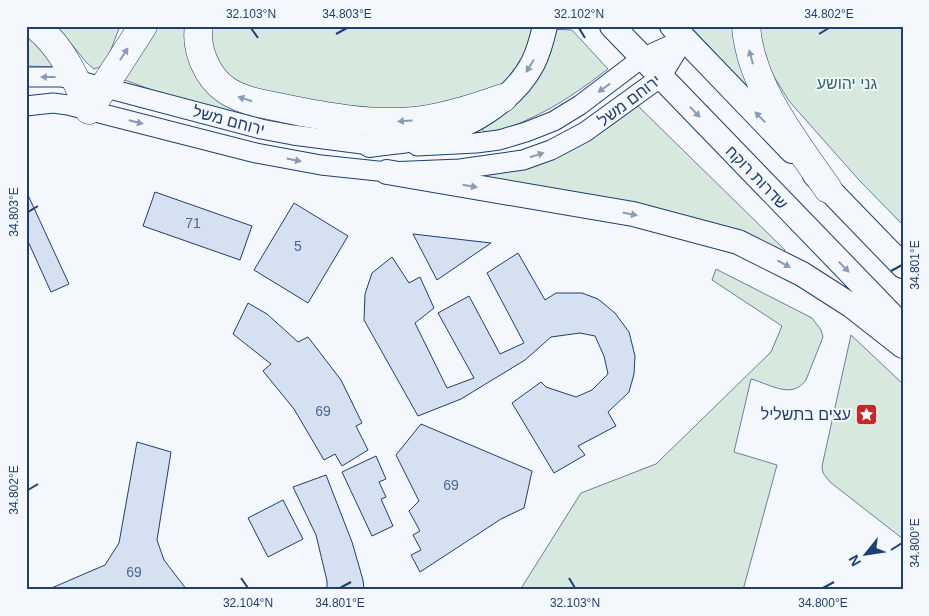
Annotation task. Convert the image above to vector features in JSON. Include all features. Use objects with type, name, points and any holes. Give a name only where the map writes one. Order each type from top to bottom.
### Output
[{"type":"highway","points":[[36,26],[57,48],[76,80],[89,110]]},
{"type":"highway","points":[[89,110],[143,26]]},
{"type":"highway","points":[[199,26],[199,45],[205,64],[214,80],[225,90],[238,97],[260,103],[318,115],[390,122],[416,121],[442,116],[468,110],[503,98]]},
{"type":"highway","points":[[746,26],[750,50],[761,82],[789,130],[828,189]]},
{"type":"main road","points":[[370,145],[427,137],[450,130],[476,118],[514,88],[533,63],[545,26]]},
{"type":"main road","name":"שדרות רוקח","points":[[612,26],[903,327]]},
{"type":"main road","points":[[678,33],[903,266]]},
{"type":"main road","points":[[388,172],[633,214],[738,242],[802,274],[852,306],[903,346]]},
{"type":"street","name":"ירוחם משל","points":[[26,77],[62,77],[76,80],[261,129],[293,135],[370,145],[424,146],[476,143],[499,140],[554,121],[580,105],[678,33]]},
{"type":"street","name":"ירוחם משל","points":[[26,106],[68,105],[256,153],[322,165],[388,172],[424,172],[489,166],[523,160],[551,150],[593,127],[661,77],[678,33]]},
{"type":"green space","points":[[57,26],[120,26],[105,65],[94,69]]},
{"type":"green space","points":[[158,26],[187,26],[260,111],[259,122],[166,95],[122,79],[148,38]]},
{"type":"green space","points":[[212,26],[533,26],[525,55],[515,72],[503,85],[475,99],[389,112],[246,90],[222,73],[212,47]]},
{"type":"green space","points":[[690,26],[735,26],[769,111]]},
{"type":"green space","name":"גני יהושע","points":[[759,26],[903,26],[903,225],[859,180],[789,101],[770,70],[761,44]]},
{"type":"green space","points":[[550,29],[572,30],[608,69],[580,90],[540,114],[485,135],[481,125]]},
{"type":"green space","points":[[26,34],[59,67],[26,66]]},
{"type":"green space","points":[[638,106],[785,250],[780,256],[468,176],[526,167],[548,160],[576,148]]},
{"type":"green space","points":[[716,269],[812,318],[821,330],[823,337],[806,380],[800,386],[794,389],[780,389],[751,379],[734,452],[777,465],[743,590],[520,590],[581,493],[656,464],[771,352],[782,326],[712,280]]},
{"type":"green space","points":[[851,335],[903,384],[903,539],[830,482],[823,473],[822,466]]},
{"type":"building","points":[[155,192],[252,226],[240,260],[143,226]]},
{"type":"building","points":[[27,193],[69,284],[51,292],[26,237]]},
{"type":"building","points":[[294,203],[348,236],[308,303],[254,270]]},
{"type":"building","points":[[413,234],[491,243],[437,280]]},
{"type":"building","points":[[518,253],[545,300],[556,293],[582,293],[598,299],[615,313],[629,332],[635,356],[634,374],[629,392],[608,412],[616,426],[578,446],[585,455],[554,473],[512,403],[541,382],[546,387],[576,397],[592,390],[608,374],[604,356],[595,336],[580,333],[551,337],[525,360],[461,399],[418,416],[364,320],[365,294],[372,273],[392,257],[409,283],[420,277],[434,308],[415,323],[447,388],[474,378],[438,313],[469,296],[500,354],[524,343],[487,273]]},
{"type":"building","points":[[248,303],[267,314],[298,342],[308,337],[341,380],[362,423],[356,426],[368,450],[342,466],[335,454],[324,460],[294,409],[263,371],[271,364],[233,334]]},
{"type":"building","points":[[421,424],[532,471],[524,508],[501,519],[420,572],[411,555],[421,550],[413,535],[420,531],[409,511],[419,501],[396,455]]},
{"type":"building","points":[[137,442],[171,452],[157,540],[164,560],[187,590],[47,590],[105,565],[119,543]]},
{"type":"building","points":[[376,456],[386,479],[379,482],[386,497],[381,499],[393,526],[372,536],[342,472]]},
{"type":"building","points":[[326,475],[352,542],[364,590],[327,590],[327,581],[316,535],[293,487]]},
{"type":"building","points":[[283,500],[303,539],[268,557],[248,518]]},
{"type":"place","name":"עצים בתשליל","points":[[867,414]]}]
